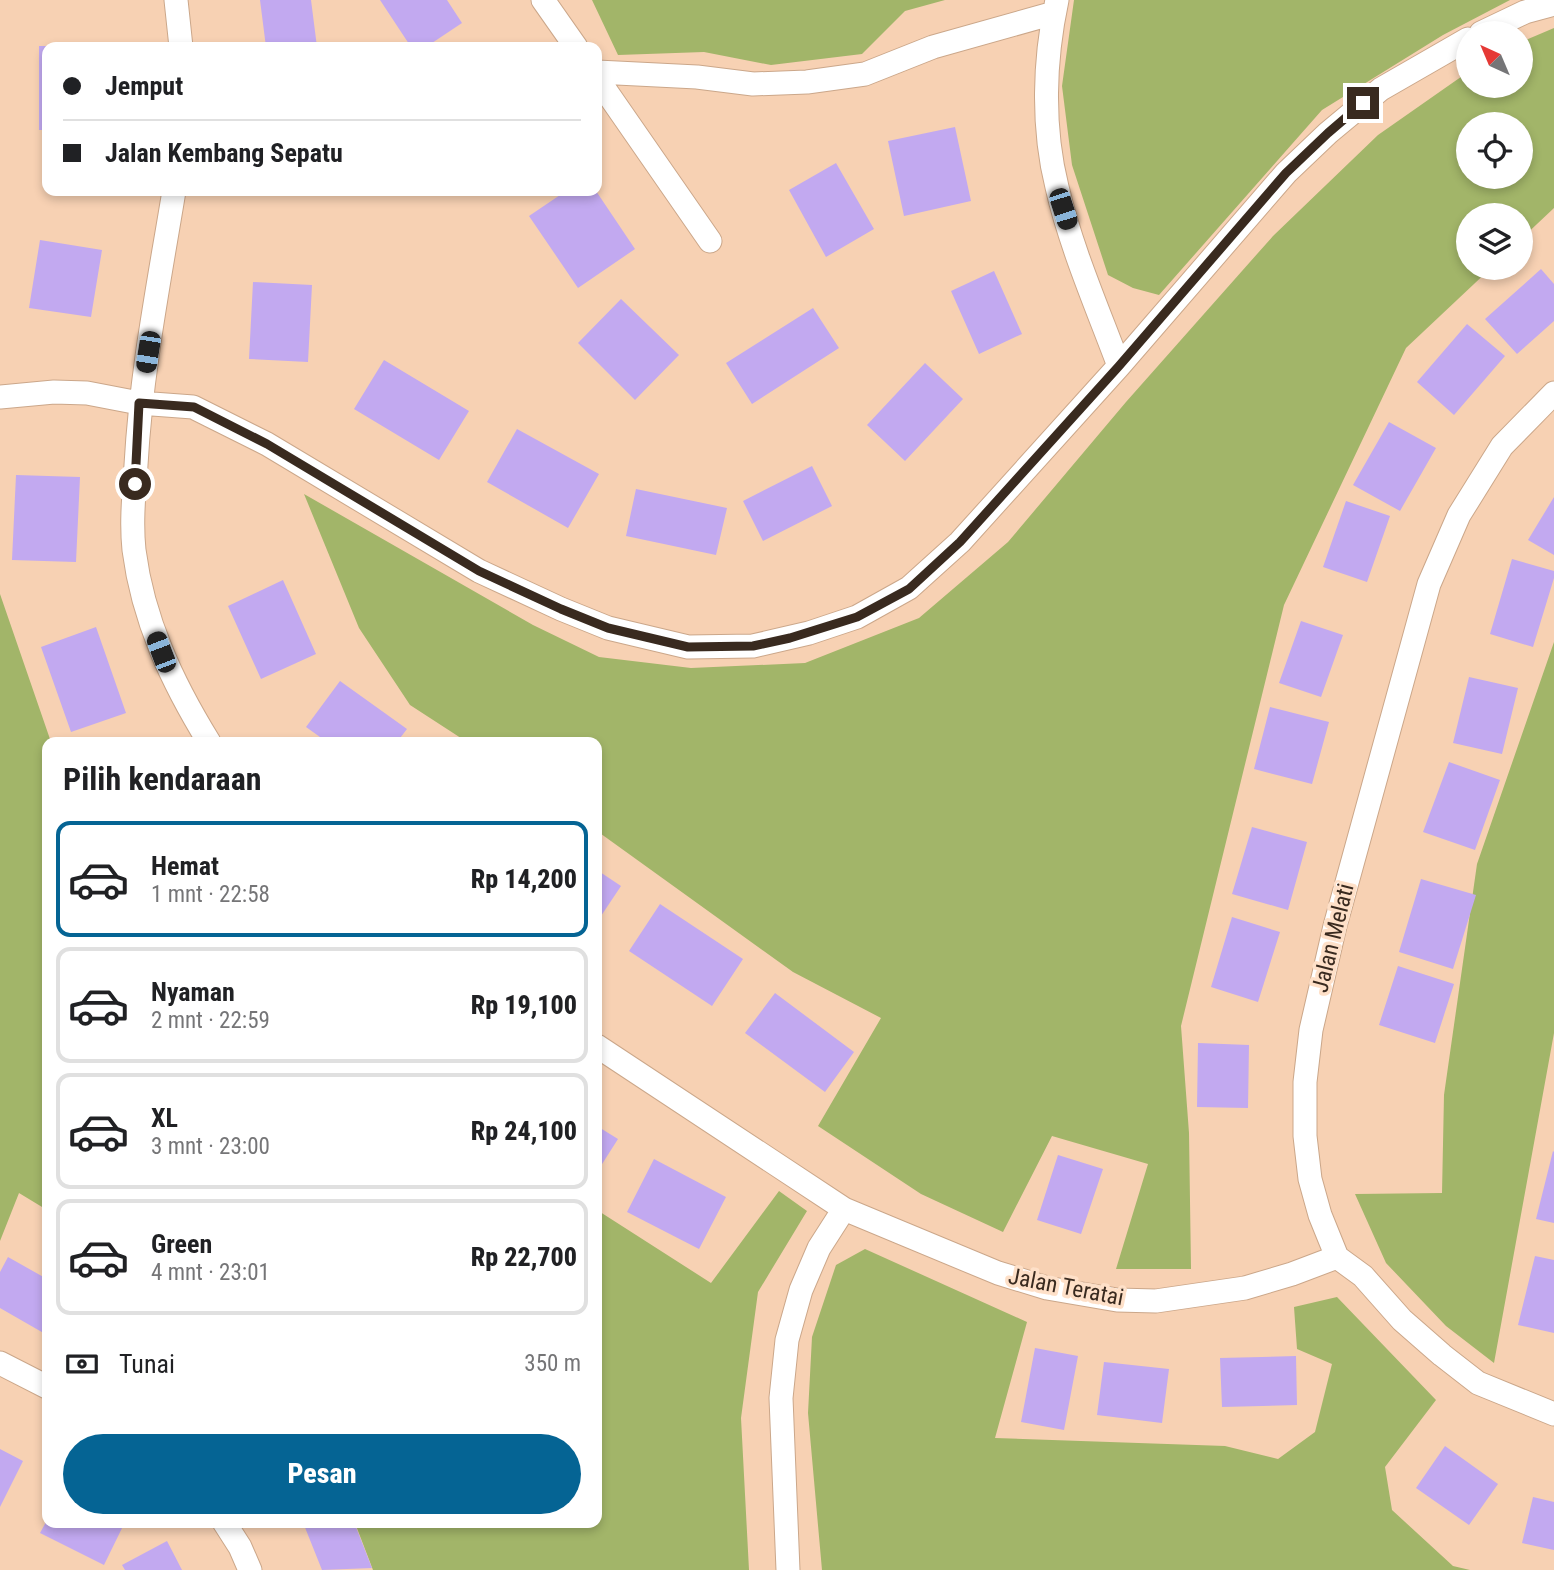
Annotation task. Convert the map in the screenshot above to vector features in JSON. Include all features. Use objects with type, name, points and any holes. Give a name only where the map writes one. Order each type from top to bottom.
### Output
[{"type":"street","points":[[176,0],[180,42]]},
{"type":"street","points":[[543,0],[572,42]]},
{"type":"street","points":[[1505,21],[1534,6],[1554,5]]},
{"type":"street","points":[[602,72],[697,77],[753,84],[831,79],[865,74],[933,47],[1056,6],[1046,75],[1048,134],[1057,187],[1077,253],[1119,366]]},
{"type":"street","points":[[0,397],[87,393],[139,403],[194,407],[267,444],[479,571],[596,624],[651,640],[688,647],[753,646],[809,633],[857,617],[909,589],[960,542],[1119,366],[1286,173],[1328,133],[1381,89],[1456,46]]},
{"type":"street","points":[[602,85],[710,241]]},
{"type":"street","points":[[173,196],[139,403],[133,511],[134,548],[148,617],[161,652],[180,693],[206,737]]},
{"type":"street","name":"Jalan Melati","points":[[1554,393],[1502,446],[1459,514],[1429,584],[1335,926],[1311,1030],[1305,1082],[1305,1136],[1310,1180],[1320,1215],[1338,1257],[1363,1276],[1402,1320],[1478,1384],[1554,1414]]},
{"type":"street","name":"Jalan Teratai","points":[[602,1049],[844,1209],[998,1273],[1047,1287],[1117,1300],[1156,1301],[1235,1290],[1292,1274],[1338,1257]]},
{"type":"street","points":[[788,1570],[781,1398],[787,1340],[800,1290],[819,1248],[844,1209]]},
{"type":"street","points":[[0,1363],[42,1384]]},
{"type":"street","points":[[228,1528],[250,1570]]},
{"type":"green space","points":[[592,0],[945,0],[905,11],[862,54],[771,65],[704,52],[618,55]]},
{"type":"green space","points":[[1074,0],[1510,0],[1470,21],[1456,21],[1456,28],[1322,110],[1159,295],[1133,288],[1108,275],[1072,165],[1062,86]]},
{"type":"green space","points":[[1554,28],[1554,208],[1533,228],[1533,203],[1456,203],[1456,280],[1478,280],[1406,348],[1284,605],[1181,1026],[1189,1133],[1191,1269],[1116,1269],[1148,1164],[1052,1136],[1003,1232],[921,1194],[818,1126],[881,1018],[793,972],[602,835],[602,737],[459,737],[410,705],[359,628],[304,494],[533,625],[599,657],[691,668],[805,663],[919,618],[1008,542],[1126,402],[1273,236],[1378,135],[1456,80],[1456,98],[1533,98],[1533,37]]},
{"type":"green space","points":[[0,594],[49,737],[42,737],[42,1207],[19,1193],[0,1241]]},
{"type":"green space","points":[[1554,642],[1554,1033],[1494,1363],[1446,1326],[1386,1263],[1355,1194],[1442,1193],[1444,1095],[1477,864]]},
{"type":"green space","points":[[779,1191],[807,1211],[758,1292],[741,1418],[749,1570],[373,1570],[357,1528],[602,1528],[602,1213],[711,1283]]},
{"type":"green space","points":[[865,1249],[1027,1322],[995,1438],[1225,1446],[1278,1459],[1315,1432],[1332,1364],[1297,1349],[1294,1307],[1337,1297],[1436,1400],[1385,1467],[1392,1510],[1453,1566],[1470,1570],[822,1570],[808,1413],[812,1337],[836,1265]]},
{"type":"building","points":[[260,0],[311,0],[316,42],[265,42]]},
{"type":"building","points":[[380,0],[447,0],[462,23],[434,42],[408,42]]},
{"type":"building","points":[[39,46],[42,46],[42,130],[39,130]]},
{"type":"building","points":[[955,127],[971,201],[904,216],[888,141]]},
{"type":"building","points":[[836,163],[874,229],[826,257],[789,190]]},
{"type":"building","points":[[559,196],[599,196],[635,249],[578,288],[529,216]]},
{"type":"building","points":[[40,240],[102,250],[91,317],[29,308]]},
{"type":"building","points":[[1541,269],[1554,284],[1554,321],[1517,354],[1485,319],[1529,280],[1533,280],[1533,276]]},
{"type":"building","points":[[994,271],[1022,334],[979,354],[951,291]]},
{"type":"building","points":[[253,282],[312,285],[308,362],[249,359]]},
{"type":"building","points":[[621,299],[679,355],[635,400],[578,343]]},
{"type":"building","points":[[813,308],[839,348],[752,404],[726,363]]},
{"type":"building","points":[[1467,324],[1505,356],[1454,415],[1417,382]]},
{"type":"building","points":[[384,360],[469,411],[439,460],[354,409]]},
{"type":"building","points":[[925,363],[963,399],[905,461],[867,425]]},
{"type":"building","points":[[1389,422],[1436,448],[1400,511],[1353,485]]},
{"type":"building","points":[[517,429],[599,474],[568,528],[487,482]]},
{"type":"building","points":[[812,466],[832,506],[763,541],[743,501]]},
{"type":"building","points":[[16,475],[80,477],[76,562],[12,560]]},
{"type":"building","points":[[636,489],[727,508],[716,555],[626,536]]},
{"type":"building","points":[[1554,497],[1554,555],[1528,540]]},
{"type":"building","points":[[1346,501],[1390,516],[1367,582],[1323,567]]},
{"type":"building","points":[[1512,559],[1554,571],[1533,647],[1490,634]]},
{"type":"building","points":[[283,580],[316,654],[261,679],[228,606]]},
{"type":"building","points":[[1301,621],[1343,635],[1321,697],[1279,683]]},
{"type":"building","points":[[96,627],[126,713],[71,732],[41,647]]},
{"type":"building","points":[[1469,677],[1518,688],[1502,754],[1453,743]]},
{"type":"building","points":[[340,681],[407,729],[401,737],[320,737],[306,727]]},
{"type":"building","points":[[1270,707],[1329,722],[1312,784],[1254,769]]},
{"type":"building","points":[[1449,762],[1500,780],[1475,850],[1423,832]]},
{"type":"building","points":[[1252,827],[1307,842],[1288,910],[1232,894]]},
{"type":"building","points":[[602,873],[621,886],[602,914]]},
{"type":"building","points":[[1421,879],[1476,895],[1453,969],[1399,952]]},
{"type":"building","points":[[660,904],[743,959],[712,1006],[629,951]]},
{"type":"building","points":[[1232,917],[1280,932],[1258,1002],[1211,987]]},
{"type":"building","points":[[1398,966],[1454,984],[1435,1043],[1379,1025]]},
{"type":"building","points":[[775,993],[854,1052],[825,1092],[745,1033]]},
{"type":"building","points":[[1198,1043],[1249,1045],[1248,1108],[1197,1107]]},
{"type":"building","points":[[602,1129],[618,1139],[602,1164]]},
{"type":"building","points":[[1554,1152],[1554,1223],[1536,1219]]},
{"type":"building","points":[[1058,1155],[1103,1169],[1081,1234],[1037,1220]]},
{"type":"building","points":[[654,1159],[726,1197],[699,1249],[627,1212]]},
{"type":"building","points":[[1535,1256],[1554,1260],[1554,1333],[1518,1325]]},
{"type":"building","points":[[8,1257],[42,1276],[42,1332],[0,1308],[0,1272]]},
{"type":"building","points":[[1035,1348],[1078,1356],[1064,1430],[1021,1422]]},
{"type":"building","points":[[1296,1356],[1297,1405],[1222,1407],[1220,1358]]},
{"type":"building","points":[[1104,1362],[1169,1369],[1162,1423],[1097,1415]]},
{"type":"building","points":[[1445,1446],[1498,1484],[1469,1525],[1416,1488]]},
{"type":"building","points":[[0,1449],[23,1461],[0,1507]]},
{"type":"building","points":[[1533,1497],[1554,1502],[1554,1550],[1522,1543]]},
{"type":"building","points":[[43,1528],[122,1528],[104,1565],[40,1533]]},
{"type":"building","points":[[305,1528],[356,1528],[372,1568],[322,1570]]},
{"type":"building","points":[[167,1541],[182,1570],[125,1570],[122,1565]]},
{"type":"route","points":[[135,484],[139,403],[194,407],[267,444],[393,517],[479,571],[608,628],[688,647],[753,646],[809,633],[857,617],[909,589],[960,542],[1119,366],[1286,173],[1363,103]]}]
